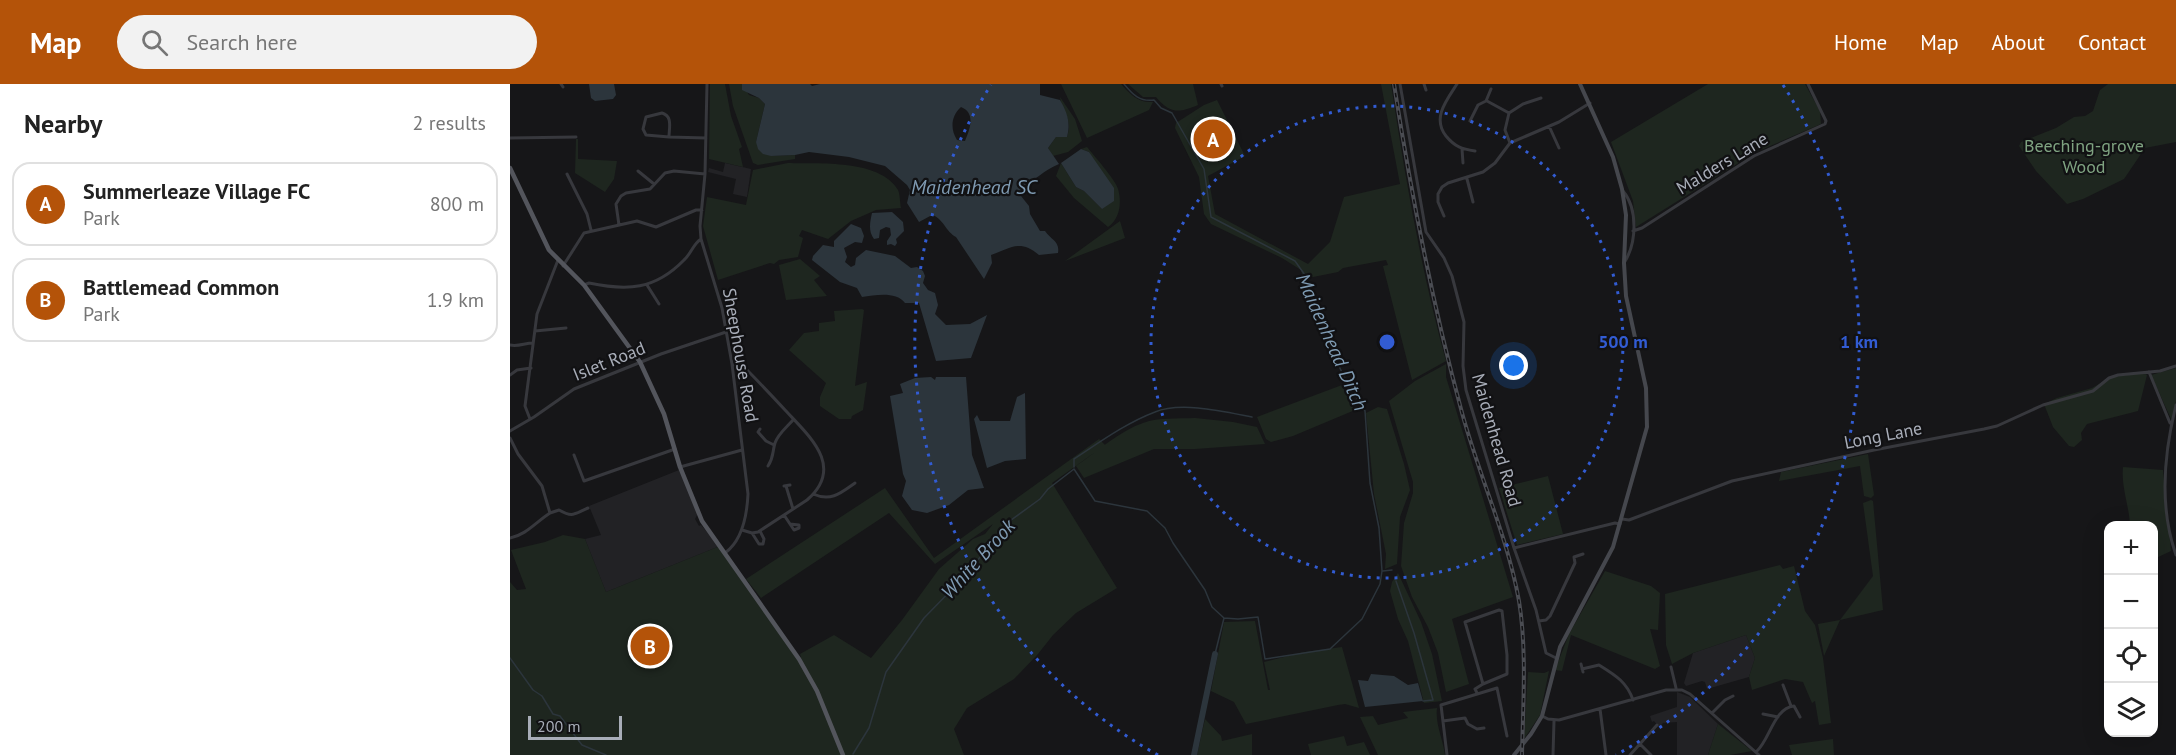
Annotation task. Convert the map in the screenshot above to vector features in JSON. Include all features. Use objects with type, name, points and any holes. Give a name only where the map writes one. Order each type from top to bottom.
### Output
[{"type":"main road","points":[[1514,755],[1542,716],[1556,658],[1567,632],[1612,547],[1647,427],[1646,388],[1626,296],[1624,263],[1626,215],[1622,189],[1613,157],[1580,84]]},
{"type":"main road","points":[[510,168],[544,240],[563,266],[584,285],[640,362],[664,414],[680,467],[702,521],[793,650],[817,691],[843,755]]},
{"type":"street","name":"Sheephouse Road","points":[[707,84],[705,174],[700,226],[720,297],[732,364],[748,494],[747,511],[742,530],[732,548],[725,554]]},
{"type":"street","name":"Maidenhead Road","points":[[1400,84],[1426,232],[1444,258],[1452,276],[1464,322],[1462,366],[1466,390],[1514,549],[1539,621],[1546,652],[1556,658]]},
{"type":"street","points":[[1424,84],[1426,90]]},
{"type":"street","points":[[1457,84],[1444,105],[1439,123],[1454,145],[1475,151]]},
{"type":"street","name":"Malders Lane","points":[[1633,231],[1642,228],[1754,156],[1822,126],[1826,121],[1808,84]]},
{"type":"street","points":[[1470,121],[1478,105],[1486,101],[1491,89]]},
{"type":"street","points":[[1510,143],[1504,130],[1509,113],[1538,97]]},
{"type":"street","points":[[1486,101],[1509,113]]},
{"type":"street","points":[[1444,216],[1438,202],[1438,194],[1442,187],[1483,172],[1510,143],[1549,126],[1590,103]]},
{"type":"street","points":[[669,137],[667,114],[646,117],[643,131],[646,135],[669,137],[706,138]]},
{"type":"street","points":[[1472,116],[1477,119]]},
{"type":"street","points":[[1549,126],[1559,148]]},
{"type":"street","points":[[510,138],[576,137]]},
{"type":"street","points":[[1462,149],[1463,164]]},
{"type":"street","points":[[638,171],[654,184]]},
{"type":"street","points":[[619,225],[616,204],[626,193],[650,189],[662,175],[670,171],[705,174]]},
{"type":"street","points":[[567,174],[587,214],[591,230]]},
{"type":"street","points":[[1467,179],[1473,202]]},
{"type":"street","points":[[1622,189],[1631,200],[1633,231],[1631,252],[1624,263]]},
{"type":"street","points":[[563,266],[579,238],[591,230],[637,221],[656,227],[696,210],[702,210]]},
{"type":"street","points":[[584,285],[589,283],[627,289],[647,285],[667,275],[702,239]]},
{"type":"street","points":[[530,419],[525,406],[537,314],[541,298],[558,260]]},
{"type":"street","points":[[647,285],[659,304]]},
{"type":"street","points":[[535,330],[563,327]]},
{"type":"street","name":"Islet Road","points":[[510,430],[574,389],[640,362],[726,332]]},
{"type":"street","points":[[510,345],[534,343]]},
{"type":"street","points":[[732,364],[745,368],[811,435],[820,450],[824,468],[821,480],[813,494],[760,531],[752,533],[742,530]]},
{"type":"street","name":"Long Lane","points":[[1514,549],[1629,520],[1732,481],[1990,428],[2043,405],[2092,391],[2109,378],[2176,366]]},
{"type":"street","points":[[510,375],[517,370],[531,368]]},
{"type":"street","points":[[2147,372],[2171,425]]},
{"type":"street","points":[[2176,405],[2171,425],[2165,477],[2170,536],[2176,555]]},
{"type":"street","points":[[768,466],[774,457],[774,445],[780,434],[794,419]]},
{"type":"street","points":[[758,430],[766,441],[774,445]]},
{"type":"street","points":[[510,438],[518,454],[542,486],[550,513]]},
{"type":"street","points":[[574,454],[585,483],[675,449]]},
{"type":"street","points":[[680,467],[742,450]]},
{"type":"street","points":[[813,494],[831,498],[855,483]]},
{"type":"street","points":[[787,486],[793,509]]},
{"type":"street","points":[[510,538],[517,537],[550,513],[559,510],[570,516],[588,508]]},
{"type":"street","points":[[784,515],[790,524]]},
{"type":"street","points":[[752,533],[760,544],[764,541],[760,531]]},
{"type":"street","points":[[1539,621],[1546,620],[1550,616],[1575,563],[1572,557],[1583,554]]},
{"type":"street","points":[[1477,693],[1475,689],[1507,674],[1506,641],[1502,611],[1499,610],[1465,622],[1483,684]]},
{"type":"street","points":[[1582,668],[1599,665],[1618,677],[1629,690],[1633,700]]},
{"type":"street","points":[[1671,667],[1676,689]]},
{"type":"street","points":[[1783,685],[1791,706],[1797,710],[1800,717]]},
{"type":"street","points":[[1448,755],[1441,705],[1477,693],[1497,688],[1508,736]]},
{"type":"street","points":[[1542,716],[1554,720],[1676,689],[1690,694],[1758,753],[1778,717],[1791,706]]},
{"type":"street","points":[[1712,713],[1725,700],[1733,696]]},
{"type":"street","points":[[1600,710],[1606,755]]},
{"type":"street","points":[[1763,714],[1778,717]]},
{"type":"street","points":[[1443,721],[1466,718],[1468,724],[1477,729],[1484,728]]},
{"type":"street","points":[[1553,755],[1554,720]]},
{"type":"street","points":[[1630,755],[1658,725]]},
{"type":"street","points":[[1640,744],[1651,755]]},
{"type":"shaded area","points":[[725,163],[751,169],[747,197],[733,194],[736,179],[708,172],[709,168],[723,172]]},
{"type":"shaded area","points":[[679,470],[698,513],[695,519],[699,526],[701,525],[720,546],[606,592],[585,539],[601,535],[589,506]]},
{"type":"shaded area","points":[[1746,635],[1755,658],[1749,677],[1707,689],[1705,682],[1702,681],[1686,686],[1684,683],[1693,653]]},
{"type":"shaded area","points":[[1677,692],[1690,697],[1718,724],[1708,755],[1677,755],[1677,722],[1663,723],[1659,727],[1654,721],[1652,722],[1650,716],[1677,707]]},
{"type":"green space","points":[[710,84],[725,84],[731,116],[742,147],[739,149],[743,167],[709,159]]},
{"type":"green space","points":[[729,84],[742,84],[749,95],[759,98],[765,104],[756,142],[771,156],[795,155],[795,159],[758,165],[753,163],[733,106]]},
{"type":"green space","points":[[1061,84],[1121,84],[1139,100],[1153,102],[1149,110],[1087,138]]},
{"type":"green space","points":[[1128,84],[1193,84],[1198,105],[1185,110],[1170,109],[1156,97],[1143,97]]},
{"type":"green space","points":[[1381,84],[1391,84],[1414,223],[1446,361],[1412,380],[1383,266],[1388,265],[1386,260],[1303,279],[1301,270],[1282,258],[1211,224],[1204,214],[1199,177],[1175,128],[1176,123],[1204,105],[1217,100],[1245,156],[1208,176],[1215,214],[1308,264],[1330,242],[1344,197],[1400,184]]},
{"type":"green space","points":[[1708,84],[1805,84],[1820,111],[1821,124],[1756,152],[1636,227],[1633,201],[1611,142]]},
{"type":"green space","name":"Beeching-grove Wood","points":[[2108,84],[2176,84],[2176,142],[2145,148],[2124,179],[2083,199],[2067,204],[2036,171],[2019,146],[2021,142],[2056,128],[2074,117],[2085,116],[2093,111],[2100,90]]},
{"type":"green space","points":[[1060,97],[1075,119],[1082,141],[1068,152],[1053,156],[1048,148],[1056,137],[1067,137],[1069,130]]},
{"type":"green space","points":[[576,139],[578,139],[578,159],[617,161],[614,179],[605,192],[575,173]]},
{"type":"green space","points":[[1087,147],[1118,189],[1119,210],[1115,220],[1108,227],[1074,198],[1056,176],[1061,163],[1076,187],[1084,191],[1102,209],[1089,152],[1081,149]]},
{"type":"green space","points":[[788,163],[848,165],[877,173],[889,180],[898,190],[901,208],[876,210],[851,221],[828,239],[802,230],[799,236],[803,238],[798,257],[779,260],[774,264],[770,263],[718,280],[703,226],[707,197],[746,205],[753,170]]},
{"type":"green space","points":[[1120,221],[1125,238],[1065,261]]},
{"type":"green space","points":[[800,259],[820,276],[814,280],[827,296],[786,300],[779,265]]},
{"type":"green space","points":[[864,310],[855,386],[867,382],[863,410],[851,419],[839,419],[820,406],[820,397],[826,383],[789,350],[804,333],[819,331],[819,323],[835,321],[834,311]]},
{"type":"green space","points":[[1446,364],[1446,377],[1513,597],[1452,619],[1469,684],[1446,692],[1438,653],[1428,627],[1412,597],[1401,566],[1404,523],[1413,493],[1413,482],[1389,401],[1415,381]]},
{"type":"green space","points":[[2176,368],[2176,401],[2172,421],[2151,375]]},
{"type":"green space","points":[[2144,373],[2147,375],[2138,411],[2087,424],[2081,433],[2082,440],[2074,447],[2069,446],[2053,427],[2044,404],[2092,388],[2111,377]]},
{"type":"green space","points":[[1342,385],[1355,410],[1293,436],[1271,442],[1266,439],[1257,417]]},
{"type":"green space","points":[[1378,407],[1387,409],[1410,490],[1400,517],[1397,564],[1385,569],[1386,554],[1374,494],[1366,413]]},
{"type":"green space","points":[[1195,418],[1257,427],[1265,444],[1195,449],[1154,449],[1084,478],[1076,466],[1117,436],[1143,423],[1155,420]]},
{"type":"green space","points":[[1099,439],[1105,445],[1052,483],[1117,588],[1076,613],[1014,679],[967,708],[954,729],[964,755],[510,755],[510,582],[517,590],[526,589],[511,550],[563,535],[585,539],[606,592],[720,546],[799,659],[800,654],[834,635],[871,658],[939,569],[973,539],[985,534],[993,524],[935,564],[889,513],[761,598],[746,579],[885,488],[934,558]]},
{"type":"green space","points":[[1868,454],[1874,495],[1871,498],[1864,496],[1860,466],[1779,481],[1781,472]]},
{"type":"green space","points":[[2123,467],[2163,470],[2171,551],[2158,557],[2158,521],[2129,521]]},
{"type":"green space","points":[[1548,476],[1563,534],[1517,545],[1499,488]]},
{"type":"green space","points":[[1871,500],[1873,501],[1883,610],[1840,620],[1873,576],[1863,503]]},
{"type":"green space","points":[[1780,565],[1783,569],[1794,566],[1805,611],[1815,625],[1823,658],[1831,723],[1819,725],[1815,701],[1812,703],[1803,682],[1785,679],[1752,690],[1749,677],[1755,658],[1746,635],[1693,653],[1672,664],[1666,645],[1665,594]]},
{"type":"green space","points":[[1605,571],[1651,586],[1660,593],[1658,630],[1650,629],[1660,666],[1655,669],[1571,635],[1562,671],[1555,670],[1569,634]]},
{"type":"green space","points":[[1398,573],[1421,622],[1432,654],[1442,701],[1424,703],[1408,641],[1398,619],[1390,591],[1392,582]]},
{"type":"green space","points":[[1840,620],[1824,656],[1818,624]]},
{"type":"green space","points":[[1255,621],[1268,690],[1270,690],[1264,662],[1304,652],[1342,647],[1359,708],[1345,704],[1246,724],[1234,702],[1211,691],[1224,622]]},
{"type":"green space","points":[[1549,671],[1540,715],[1524,739],[1528,672]]},
{"type":"green space","points":[[1437,708],[1437,720],[1445,755],[1378,755],[1360,717],[1373,716],[1378,725],[1408,718],[1403,712]]},
{"type":"green space","points":[[1205,719],[1221,736],[1222,741],[1252,734],[1252,755],[1197,755]]},
{"type":"green space","points":[[1718,724],[1752,751],[1730,755],[1708,755]]},
{"type":"green space","points":[[1344,736],[1347,746],[1364,742],[1370,755],[1311,755],[1308,744]]},
{"type":"green space","points":[[1833,739],[1834,755],[1792,755],[1789,745]]},
{"type":"water","points":[[589,84],[614,84],[616,95],[613,99],[595,101],[591,98]]},
{"type":"water","name":"Maidenhead SC","points":[[742,84],[810,84],[812,86],[820,84],[1040,84],[1040,95],[1060,100],[1068,118],[1069,127],[1067,137],[1056,137],[1048,148],[1059,164],[1021,187],[1021,196],[1029,206],[1030,214],[1040,231],[1045,231],[1056,243],[1058,253],[1039,255],[1026,247],[1015,246],[991,255],[992,263],[984,279],[956,237],[939,219],[932,215],[919,222],[907,203],[910,190],[907,185],[885,166],[849,157],[809,152],[795,155],[763,154],[756,142],[765,104],[759,98],[742,90]],"holes":[[[961,107],[966,110],[971,122],[969,131],[965,141],[957,140],[953,118]]]},
{"type":"water","points":[[1081,149],[1089,152],[1114,188],[1114,201],[1102,209],[1084,191],[1076,187],[1061,163]]},
{"type":"water","points":[[892,212],[903,222],[904,231],[896,239],[895,246],[887,245],[891,235],[890,228],[880,230],[879,238],[874,239],[870,230],[872,213]]},
{"type":"water","points":[[851,224],[861,228],[864,236],[862,243],[855,242],[844,248],[847,257],[845,262],[851,267],[855,265],[856,258],[866,250],[895,256],[911,268],[917,267],[923,271],[925,276],[923,283],[928,290],[935,293],[938,305],[935,314],[946,325],[970,324],[987,315],[971,358],[936,361],[919,303],[905,303],[891,295],[862,297],[857,288],[840,282],[812,260],[823,245],[834,247],[834,241]]},
{"type":"water","points":[[931,377],[935,380],[936,377],[966,377],[972,455],[984,488],[968,490],[949,505],[927,513],[912,510],[902,496],[906,481],[890,396],[903,393],[900,384],[915,378]]},
{"type":"water","points":[[1025,393],[1026,459],[1005,461],[987,468],[974,419],[977,415],[980,421],[1010,421],[1017,397]]},
{"type":"water","points":[[1371,674],[1394,676],[1408,685],[1418,683],[1423,701],[1365,707],[1358,680],[1368,681]]},
{"type":"waterway","name":"White Brook","points":[[853,754],[869,728],[886,672],[924,618],[966,575],[1007,523],[1040,499],[1048,489],[1074,469],[1095,501],[1147,511],[1165,528],[1205,590],[1212,607],[1224,618],[1258,617],[1265,659],[1330,649],[1362,619],[1380,584],[1382,571],[1379,528],[1370,483],[1365,411],[1344,377],[1329,344],[1305,275],[1295,261],[1211,217],[1204,169],[1172,113],[1161,108],[1154,100],[1137,97],[1124,84]]},
{"type":"waterway","points":[[1074,467],[1074,459],[1134,422],[1155,412],[1177,407],[1190,407],[1252,417]]},
{"type":"waterway","name":"Maidenhead Ditch","points":[[1383,571],[1392,570]]},
{"type":"waterway","points":[[1396,581],[1433,700],[1423,701]]},
{"type":"waterway","points":[[1215,654],[1224,618]]},
{"type":"waterway","points":[[1194,755],[1215,654]]},
{"type":"waterway","name":"White Brook","points":[[510,658],[533,690],[542,696],[553,714],[560,716],[582,745],[606,755]]},
{"type":"railway","points":[[1394,84],[1415,207],[1450,369],[1468,433],[1500,528],[1519,601],[1524,658],[1522,755]]},
{"type":"place","name":"Summerleaze Village FC","points":[[1213,139]]},
{"type":"place","name":"Battlemead Common","points":[[650,646]]}]
